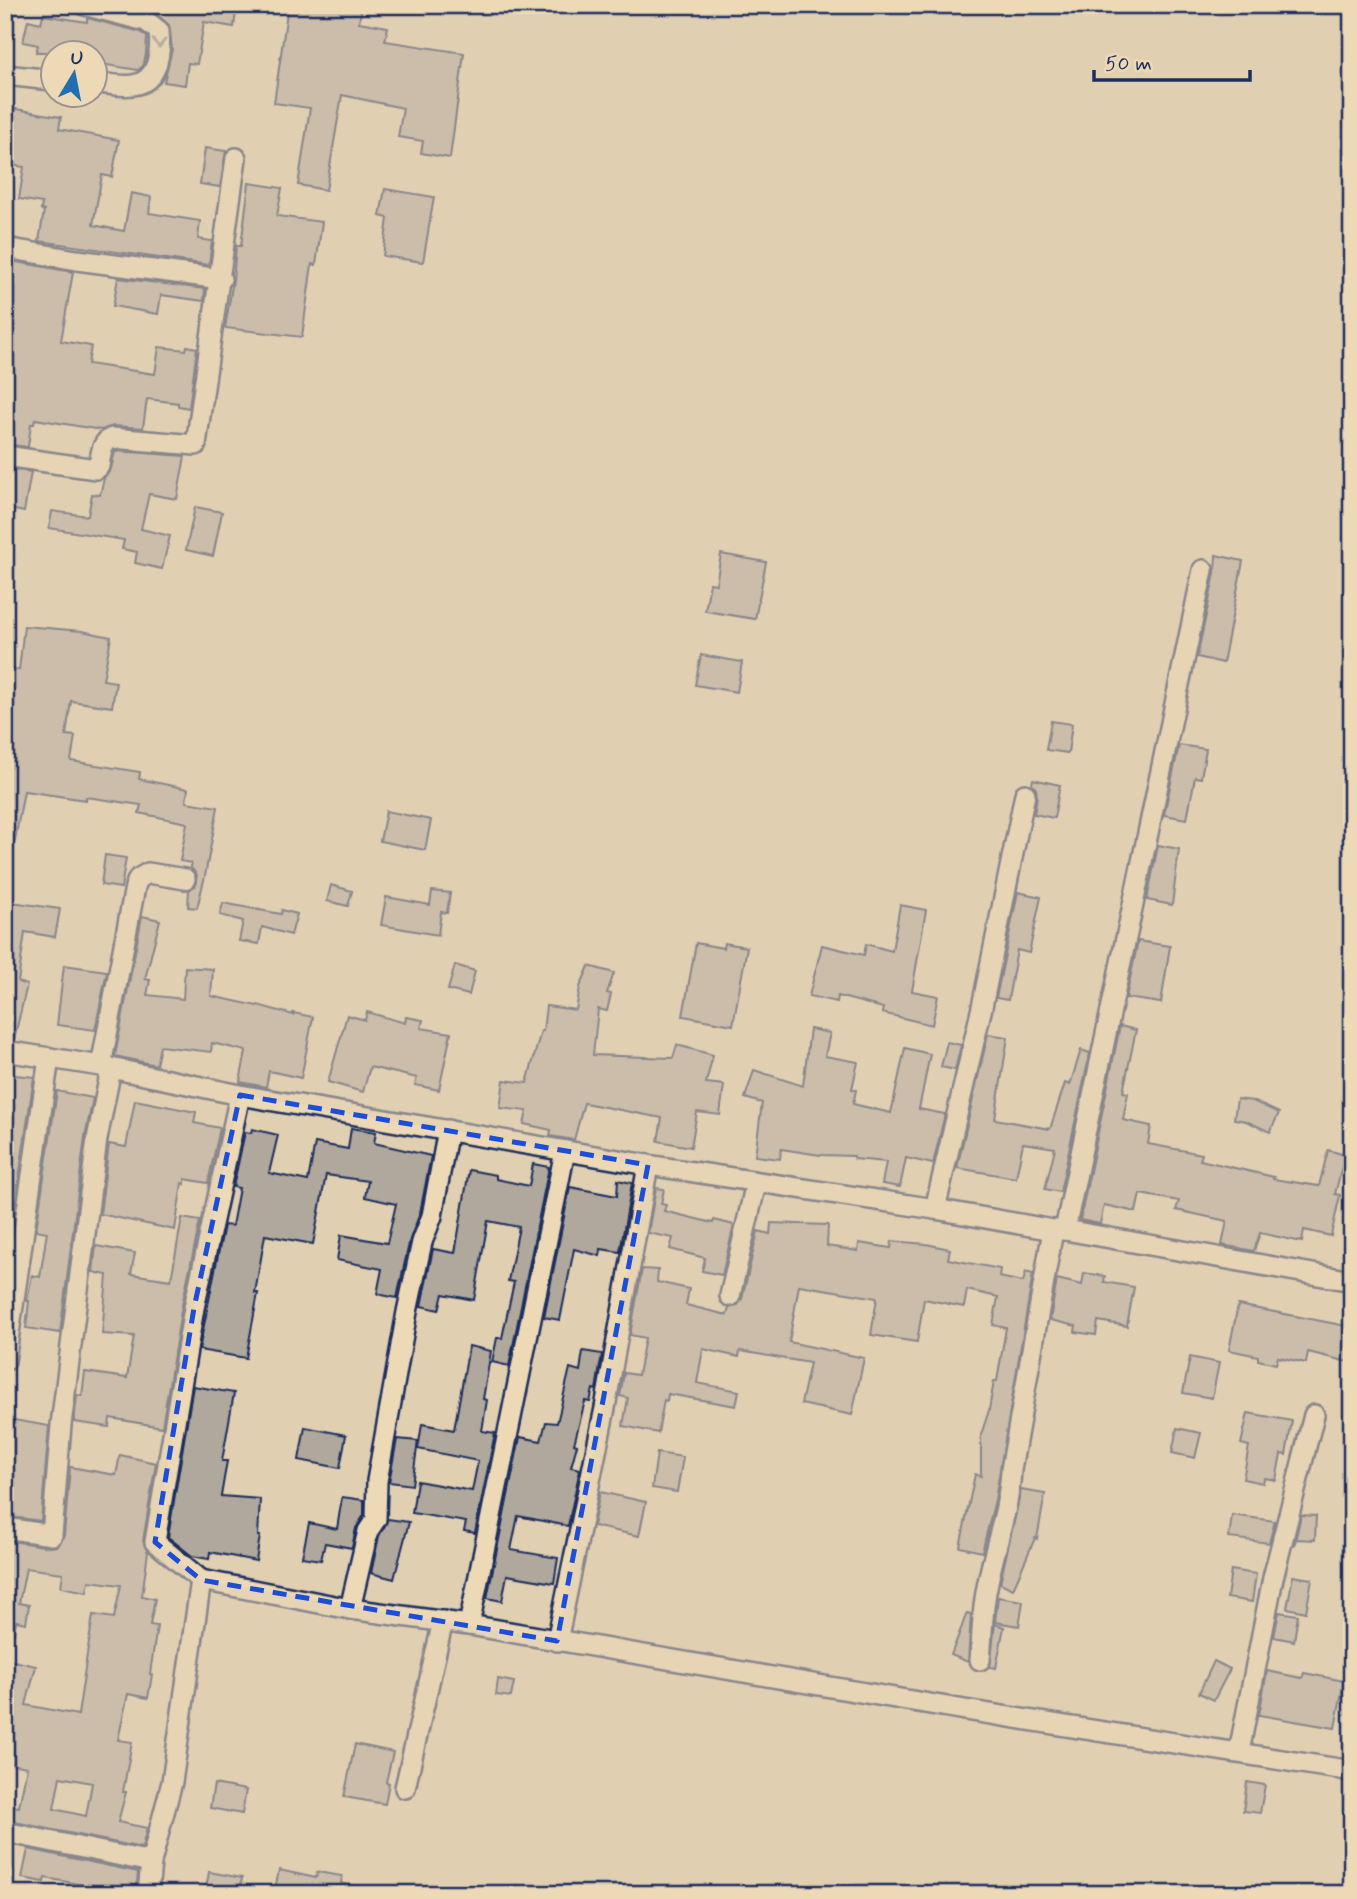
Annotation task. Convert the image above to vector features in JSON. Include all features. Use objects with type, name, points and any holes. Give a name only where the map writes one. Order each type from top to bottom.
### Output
[{"type":"street","points":[[84,5],[146,20],[159,31],[160,49],[156,67],[146,80],[132,85],[108,84]]},
{"type":"street","points":[[5,75],[38,79]]},
{"type":"street","points":[[5,456],[96,469],[103,444],[112,438],[196,444],[236,158]]},
{"type":"street","points":[[5,248],[221,279]]},
{"type":"street","points":[[980,1660],[985,1599],[1000,1525],[1010,1492],[1011,1469],[1059,1230],[1203,570]]},
{"type":"street","points":[[935,1209],[982,1007],[1026,794]]},
{"type":"street","points":[[5,1528],[52,1535],[61,1425],[106,1068],[135,887],[138,879],[148,873],[185,879]]},
{"type":"street","points":[[5,1051],[565,1151],[935,1209],[1352,1280]]},
{"type":"street","points":[[5,1361],[50,1058]]},
{"type":"street","points":[[240,1095],[194,1308],[155,1542],[201,1580],[350,1608],[469,1625],[965,1710],[1352,1771]]},
{"type":"street","points":[[350,1608],[368,1531],[376,1519],[377,1481],[405,1325],[422,1241],[432,1216],[448,1130]]},
{"type":"street","points":[[469,1625],[565,1151]]},
{"type":"street","points":[[557,1642],[605,1408],[648,1165]]},
{"type":"street","points":[[730,1296],[756,1183]]},
{"type":"street","points":[[1239,1752],[1273,1578],[1314,1415]]},
{"type":"street","points":[[148,1894],[151,1862],[172,1782],[201,1580]]},
{"type":"street","points":[[405,1788],[443,1621]]},
{"type":"street","points":[[5,1832],[151,1862]]},
{"type":"highlighted area","points":[[240,1095],[648,1165],[557,1641],[201,1580],[155,1542],[194,1308]]},
{"type":"building","points":[[134,5],[237,5],[234,27],[204,22],[197,64],[188,63],[185,85],[164,82],[172,49],[169,25],[153,11]]},
{"type":"building","points":[[288,5],[362,5],[359,22],[388,27],[385,41],[464,53],[450,158],[421,153],[423,141],[398,137],[403,108],[342,95],[326,190],[298,185],[310,108],[274,103]]},
{"type":"building","points":[[43,15],[87,22],[87,18],[141,32],[147,37],[143,66],[138,70],[108,65],[108,38],[38,38],[38,45],[23,42],[28,20],[41,23]]},
{"type":"building","points":[[5,107],[61,117],[59,129],[119,140],[112,177],[102,175],[93,225],[124,231],[131,193],[151,197],[149,213],[200,221],[198,239],[212,241],[209,265],[39,241],[44,211],[41,210],[42,203],[19,199],[24,167],[5,164],[9,142],[5,141]]},
{"type":"building","points":[[205,148],[226,151],[220,187],[200,184]]},
{"type":"building","points":[[249,183],[282,188],[277,216],[322,222],[316,265],[312,264],[302,337],[225,328],[236,246],[241,246]]},
{"type":"building","points":[[385,189],[434,197],[423,262],[383,256],[388,218],[380,216]]},
{"type":"building","points":[[5,260],[73,272],[61,341],[91,346],[88,364],[155,374],[159,347],[186,350],[187,346],[197,348],[189,408],[178,406],[178,403],[147,399],[143,428],[113,426],[101,430],[35,419],[34,424],[31,424],[28,447],[5,444]]},
{"type":"building","points":[[118,278],[205,289],[204,301],[161,295],[158,314],[113,306]]},
{"type":"building","points":[[115,451],[185,456],[177,499],[149,494],[141,529],[170,536],[162,569],[135,563],[137,552],[122,549],[124,540],[49,528],[52,511],[88,516],[92,494],[100,495]]},
{"type":"building","points":[[5,468],[31,472],[24,512],[5,508]]},
{"type":"building","points":[[195,507],[222,512],[213,556],[186,550]]},
{"type":"building","points":[[721,554],[766,562],[755,619],[705,611],[710,583],[716,584]]},
{"type":"building","points":[[1216,555],[1243,561],[1223,663],[1197,657],[1215,573]]},
{"type":"building","points":[[24,626],[82,631],[111,637],[103,680],[116,682],[112,707],[71,701],[66,735],[75,736],[71,761],[140,772],[139,779],[188,789],[186,802],[218,807],[197,908],[188,907],[189,890],[195,886],[197,875],[191,868],[191,863],[180,861],[187,823],[139,813],[141,805],[24,791],[14,846],[5,846],[5,668],[19,670]]},
{"type":"building","points":[[701,655],[742,662],[737,692],[695,685]]},
{"type":"building","points":[[1051,721],[1072,724],[1068,753],[1046,750]]},
{"type":"building","points":[[1179,745],[1206,749],[1201,778],[1195,777],[1187,819],[1164,815]]},
{"type":"building","points":[[1033,779],[1060,785],[1054,818],[1034,814],[1037,796],[1032,784]]},
{"type":"building","points":[[386,811],[431,820],[425,850],[380,841]]},
{"type":"building","points":[[1158,845],[1179,849],[1172,905],[1147,900]]},
{"type":"building","points":[[105,855],[126,858],[121,888],[101,885]]},
{"type":"building","points":[[331,885],[352,891],[348,906],[327,901]]},
{"type":"building","points":[[432,891],[450,893],[447,913],[441,912],[438,935],[381,925],[386,897],[430,905]]},
{"type":"building","points":[[1018,892],[1041,897],[1029,953],[1017,950],[1008,1000],[996,998]]},
{"type":"building","points":[[5,901],[60,909],[55,937],[25,932],[18,982],[27,985],[14,1040],[5,1039]]},
{"type":"building","points":[[223,903],[281,914],[282,910],[297,914],[291,935],[262,927],[259,944],[239,941],[243,921],[220,915]]},
{"type":"building","points":[[900,905],[926,910],[912,991],[938,996],[932,1025],[882,1013],[883,1008],[838,996],[837,1002],[809,996],[822,945],[864,955],[866,944],[892,951]]},
{"type":"building","points":[[142,916],[160,920],[145,979],[150,980],[147,995],[183,999],[185,967],[213,969],[211,996],[313,1017],[301,1078],[269,1071],[266,1087],[240,1082],[246,1051],[212,1043],[211,1052],[160,1046],[156,1065],[115,1056]]},
{"type":"building","points":[[1138,941],[1170,946],[1161,1003],[1126,998]]},
{"type":"building","points":[[696,943],[723,948],[724,943],[747,947],[733,1025],[683,1016]]},
{"type":"building","points":[[64,965],[107,971],[95,1030],[57,1025]]},
{"type":"building","points":[[455,965],[475,971],[469,995],[448,990]]},
{"type":"building","points":[[589,966],[614,973],[607,993],[611,994],[607,1011],[598,1009],[593,1055],[673,1058],[677,1045],[713,1055],[706,1083],[724,1085],[720,1115],[697,1112],[691,1147],[658,1141],[662,1118],[584,1103],[574,1140],[550,1136],[551,1130],[524,1124],[527,1111],[500,1108],[504,1080],[527,1083],[543,1031],[546,1006],[576,1010],[580,987]]},
{"type":"building","points":[[367,1012],[405,1023],[406,1017],[423,1020],[421,1028],[451,1033],[439,1090],[415,1085],[417,1078],[370,1067],[363,1092],[328,1082],[347,1015],[365,1020]]},
{"type":"building","points":[[1120,1026],[1136,1030],[1123,1092],[1128,1093],[1123,1120],[1151,1126],[1148,1144],[1202,1154],[1200,1160],[1274,1177],[1273,1179],[1319,1186],[1328,1150],[1345,1155],[1335,1194],[1340,1195],[1331,1236],[1304,1230],[1302,1242],[1260,1233],[1254,1251],[1222,1245],[1227,1221],[1176,1210],[1179,1201],[1140,1194],[1136,1212],[1104,1205],[1100,1224],[1080,1220]]},
{"type":"building","points":[[810,1029],[830,1033],[825,1056],[858,1062],[852,1089],[856,1090],[853,1104],[891,1113],[905,1048],[930,1054],[919,1109],[945,1114],[933,1164],[906,1158],[900,1187],[882,1184],[886,1162],[781,1149],[780,1159],[755,1156],[762,1103],[745,1098],[754,1070],[803,1086]]},
{"type":"building","points":[[988,1034],[1008,1037],[995,1119],[1050,1129],[1065,1083],[1070,1085],[1081,1050],[1090,1053],[1060,1192],[1045,1189],[1055,1148],[1023,1143],[1016,1178],[957,1168]]},
{"type":"building","points":[[947,1042],[961,1045],[955,1070],[941,1067]]},
{"type":"building","points":[[5,1074],[34,1077],[12,1225],[5,1224],[5,1174],[12,1135],[5,1134]]},
{"type":"building","points":[[57,1091],[93,1098],[85,1137],[60,1333],[26,1328],[32,1275],[40,1277],[47,1232],[36,1230]]},
{"type":"building","points":[[1237,1099],[1253,1101],[1279,1113],[1270,1132],[1246,1121],[1234,1119]]},
{"type":"building","points":[[135,1100],[196,1112],[194,1123],[220,1128],[208,1183],[185,1179],[185,1184],[182,1183],[175,1230],[100,1214],[109,1144],[126,1147]]},
{"type":"building","points":[[351,1128],[376,1132],[374,1143],[431,1156],[420,1213],[410,1239],[397,1298],[377,1294],[382,1269],[337,1260],[341,1235],[387,1243],[396,1204],[365,1197],[368,1181],[326,1175],[313,1244],[265,1235],[246,1358],[199,1350],[224,1225],[232,1226],[239,1188],[233,1187],[245,1132],[251,1133],[252,1129],[278,1135],[269,1173],[308,1181],[315,1143],[348,1149]]},
{"type":"building","points":[[533,1164],[549,1167],[509,1366],[492,1362],[497,1338],[502,1338],[514,1282],[508,1281],[519,1227],[488,1221],[474,1300],[443,1294],[439,1310],[421,1306],[433,1249],[455,1253],[469,1170],[496,1175],[496,1179],[529,1186]]},
{"type":"building","points":[[618,1180],[632,1183],[620,1252],[601,1249],[600,1256],[574,1249],[560,1320],[544,1317],[570,1187],[617,1196]]},
{"type":"building","points":[[656,1188],[664,1189],[661,1204],[666,1205],[664,1211],[713,1223],[714,1220],[734,1225],[722,1275],[702,1271],[705,1258],[670,1249],[673,1238],[648,1233]]},
{"type":"building","points":[[182,1218],[200,1221],[182,1305],[162,1427],[110,1418],[109,1427],[74,1422],[77,1395],[82,1396],[85,1372],[127,1378],[134,1336],[102,1334],[107,1275],[93,1272],[96,1246],[135,1253],[131,1274],[171,1280]]},
{"type":"building","points":[[771,1223],[828,1225],[827,1246],[858,1251],[859,1243],[891,1248],[892,1241],[926,1244],[950,1249],[948,1259],[1000,1269],[999,1277],[1023,1282],[1026,1272],[1033,1274],[995,1500],[982,1552],[960,1547],[975,1474],[981,1476],[981,1435],[994,1381],[997,1381],[1006,1328],[993,1325],[998,1297],[967,1290],[964,1307],[924,1299],[917,1342],[871,1335],[877,1298],[799,1285],[789,1342],[864,1358],[852,1415],[801,1404],[810,1363],[740,1351],[739,1357],[703,1349],[697,1383],[739,1391],[736,1406],[668,1394],[667,1401],[664,1400],[658,1433],[623,1426],[628,1398],[620,1396],[624,1373],[638,1375],[645,1338],[630,1335],[642,1269],[658,1270],[657,1282],[689,1289],[686,1305],[727,1315],[729,1308],[738,1305],[742,1299],[758,1231],[770,1234]]},
{"type":"building","points":[[1084,1273],[1105,1276],[1104,1282],[1134,1287],[1127,1326],[1098,1321],[1096,1335],[1075,1332],[1076,1326],[1050,1320],[1057,1279],[1082,1285]]},
{"type":"building","points":[[1238,1305],[1352,1327],[1352,1363],[1308,1352],[1306,1363],[1278,1357],[1276,1364],[1258,1360],[1258,1356],[1229,1350]]},
{"type":"building","points":[[469,1346],[491,1351],[483,1399],[487,1400],[482,1431],[495,1433],[475,1533],[464,1531],[466,1522],[412,1513],[417,1481],[472,1491],[478,1461],[418,1449],[422,1424],[454,1430]]},
{"type":"building","points":[[583,1351],[602,1354],[596,1390],[593,1389],[590,1402],[585,1401],[574,1444],[577,1445],[571,1467],[580,1469],[568,1526],[518,1516],[511,1550],[558,1558],[554,1583],[507,1575],[502,1601],[487,1598],[520,1437],[541,1441],[546,1422],[557,1423],[570,1368],[580,1371]]},
{"type":"building","points":[[1190,1357],[1219,1363],[1212,1398],[1183,1393]]},
{"type":"building","points":[[193,1386],[234,1393],[222,1461],[227,1461],[221,1496],[260,1499],[260,1536],[256,1561],[210,1552],[209,1559],[192,1556],[168,1537]]},
{"type":"building","points":[[1248,1413],[1292,1421],[1286,1455],[1281,1454],[1276,1480],[1264,1478],[1263,1483],[1243,1479],[1249,1446],[1241,1444]]},
{"type":"building","points":[[8,1419],[49,1426],[41,1521],[5,1516],[5,1435]]},
{"type":"building","points":[[305,1427],[346,1435],[340,1468],[299,1460]]},
{"type":"building","points":[[1177,1428],[1201,1433],[1195,1458],[1172,1453]]},
{"type":"building","points":[[397,1439],[418,1441],[412,1485],[389,1482]]},
{"type":"building","points":[[657,1453],[683,1457],[677,1492],[652,1488]]},
{"type":"building","points":[[120,1455],[156,1463],[143,1541],[148,1552],[142,1596],[155,1599],[150,1625],[157,1626],[152,1675],[148,1698],[128,1694],[118,1740],[132,1742],[123,1792],[126,1792],[118,1822],[147,1828],[142,1848],[5,1820],[5,1804],[19,1807],[27,1767],[5,1763],[5,1659],[36,1666],[26,1705],[78,1715],[93,1615],[114,1618],[121,1585],[89,1581],[87,1592],[61,1587],[63,1573],[26,1568],[19,1603],[29,1605],[26,1623],[16,1621],[14,1634],[5,1633],[5,1540],[57,1546],[64,1536],[70,1467],[116,1475]],"holes":[[[60,1777],[92,1783],[86,1816],[54,1809]]]},
{"type":"building","points":[[1021,1490],[1045,1494],[1037,1539],[1035,1538],[1013,1589],[1000,1583]]},
{"type":"building","points":[[600,1492],[646,1502],[639,1536],[593,1526]]},
{"type":"building","points":[[342,1497],[364,1500],[364,1515],[356,1528],[352,1548],[325,1543],[321,1560],[302,1557],[309,1523],[337,1529]]},
{"type":"building","points":[[1232,1515],[1275,1521],[1269,1543],[1229,1538]]},
{"type":"building","points":[[1301,1515],[1316,1516],[1315,1540],[1296,1539],[1294,1546]]},
{"type":"building","points":[[388,1519],[409,1522],[394,1579],[371,1573],[379,1536]]},
{"type":"building","points":[[1231,1570],[1256,1574],[1252,1602],[1227,1598]]},
{"type":"building","points":[[1293,1576],[1312,1579],[1306,1612],[1287,1608]]},
{"type":"building","points":[[998,1597],[1023,1601],[1019,1626],[995,1622]]},
{"type":"building","points":[[1279,1612],[1298,1615],[1294,1641],[1274,1637]]},
{"type":"building","points":[[967,1613],[971,1614],[968,1662],[951,1655]]},
{"type":"building","points":[[995,1624],[1004,1627],[996,1668],[990,1667]]},
{"type":"building","points":[[1214,1661],[1230,1669],[1214,1700],[1199,1693]]},
{"type":"building","points":[[1267,1671],[1302,1678],[1304,1673],[1344,1681],[1335,1728],[1259,1715]]},
{"type":"building","points":[[498,1679],[514,1682],[511,1697],[496,1695]]},
{"type":"building","points":[[355,1744],[393,1752],[386,1782],[389,1783],[385,1804],[344,1797]]},
{"type":"building","points":[[1247,1782],[1265,1785],[1260,1813],[1243,1811]]},
{"type":"building","points":[[214,1784],[246,1790],[242,1814],[210,1808]]},
{"type":"building","points":[[28,1849],[138,1872],[136,1894],[114,1894],[89,1888],[90,1886],[45,1878],[44,1882],[22,1878]]},
{"type":"building","points":[[279,1870],[316,1878],[317,1872],[342,1876],[341,1883],[355,1886],[355,1894],[274,1894]]},
{"type":"building","points":[[209,1872],[242,1878],[239,1894],[205,1894]]}]
